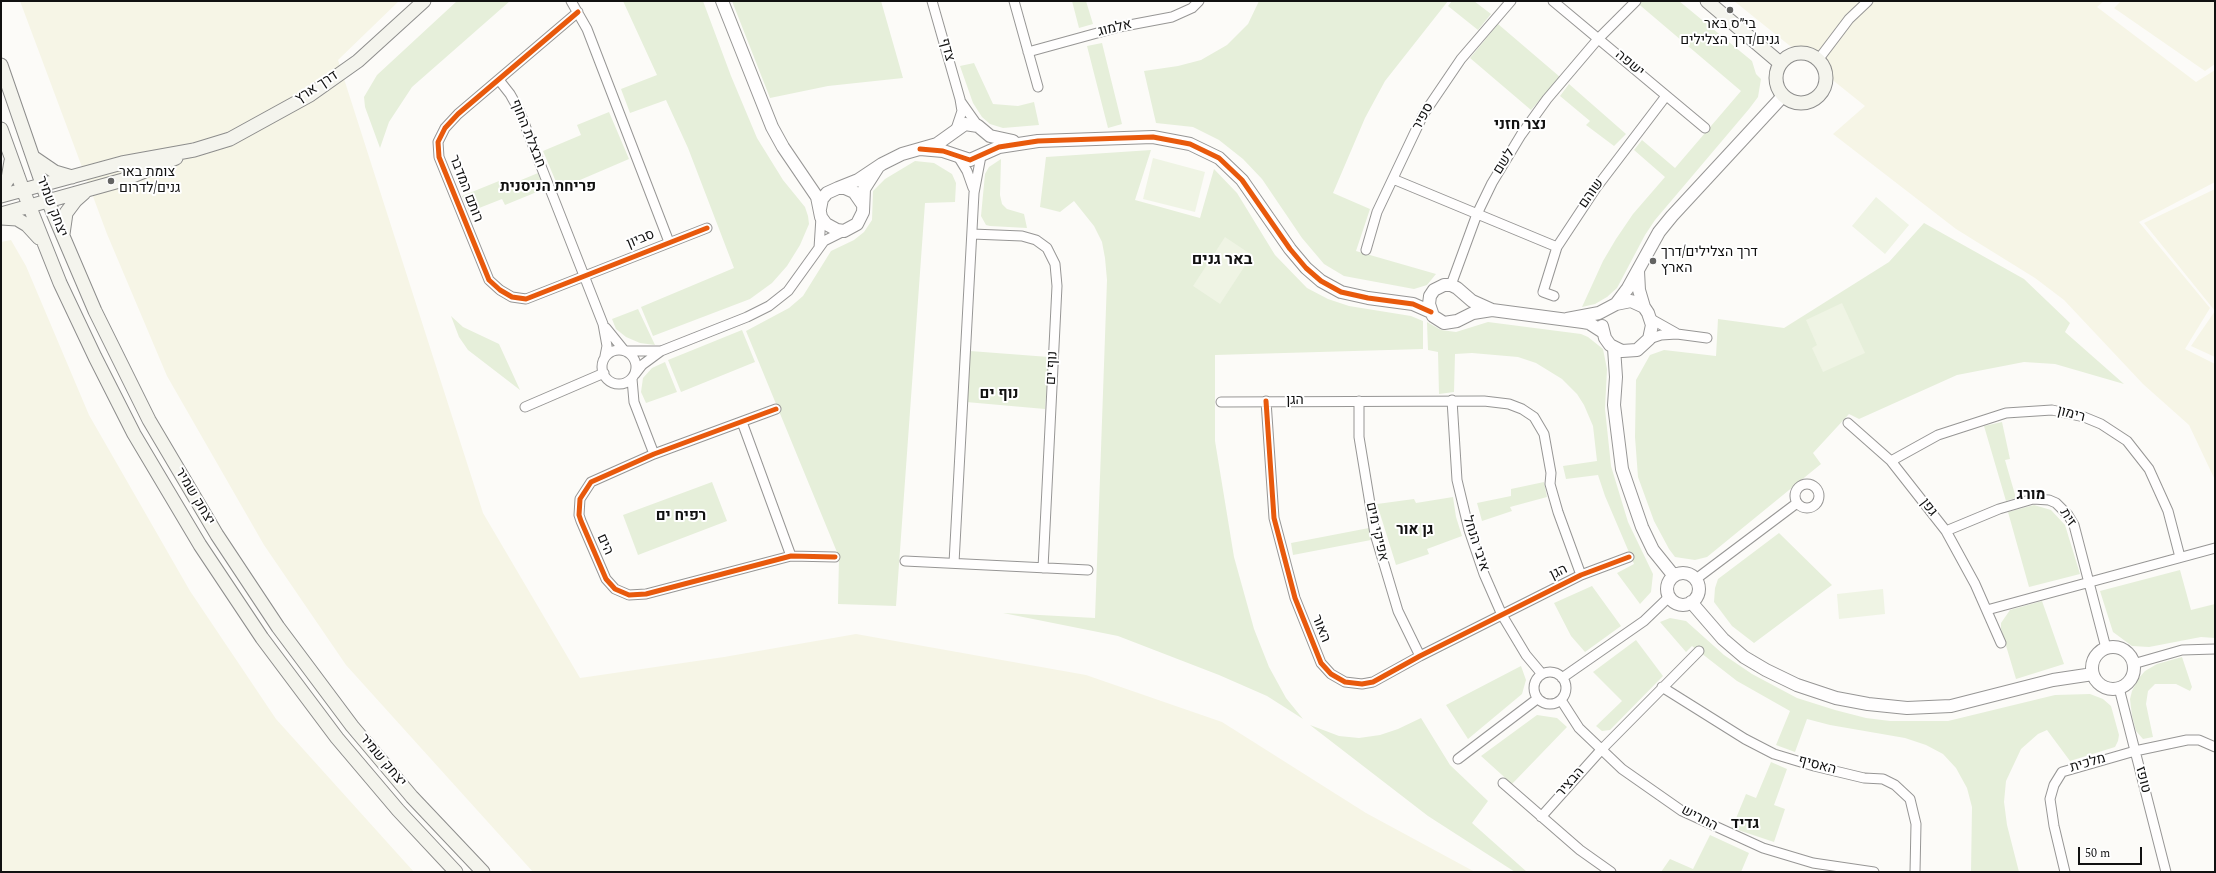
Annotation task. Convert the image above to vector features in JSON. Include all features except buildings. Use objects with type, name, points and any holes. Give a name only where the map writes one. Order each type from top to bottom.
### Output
[{"type":"main road","name":"דרך ארץ","points":[[1,196],[122,163],[194,150],[230,139],[310,95],[358,61],[424,1]]},
{"type":"main road","points":[[1707,1],[1780,63]]},
{"type":"main road","points":[[1794,53],[1811,55],[1818,60],[1825,71],[1826,77],[1826,83],[1820,95],[1807,103],[1799,104],[1790,101],[1783,96],[1776,84],[1775,76],[1780,63],[1794,53]]},
{"type":"main road","name":"יצחק שמיר","points":[[1,65],[48,201],[63,239],[113,349],[149,420],[217,535],[254,591],[352,726],[412,797],[483,872]]},
{"type":"main road","name":"יצחק שמיר","points":[[1,129],[29,206],[60,282],[115,399],[212,564],[262,638],[337,738],[398,810],[456,872]]},
{"type":"main road","name":"דרך ארץ","points":[[1,214],[90,190],[149,171],[194,150]]},
{"type":"main road","points":[[1,190],[8,179],[11,157]]},
{"type":"main road","points":[[33,157],[55,172],[74,177]]},
{"type":"main road","points":[[63,239],[63,225],[66,213],[75,201],[90,190]]},
{"type":"main road","points":[[1,218],[12,218],[27,225],[44,242]]},
{"type":"street","name":"סביון","points":[[571,1],[587,28],[669,242]]},
{"type":"street","points":[[722,1],[770,121],[783,147],[815,192],[820,213],[831,228],[844,230]]},
{"type":"street","name":"צדף","points":[[932,1],[960,99],[962,111],[954,131]]},
{"type":"street","points":[[1014,1],[1038,87]]},
{"type":"street","name":"אלמוג","points":[[1028,52],[1119,27],[1172,18],[1192,8],[1199,1]]},
{"type":"street","name":"ספיר","points":[[1366,250],[1377,212],[1423,115],[1461,59],[1511,1]]},
{"type":"street","name":"ישפה","points":[[1552,1],[1705,128]]},
{"type":"street","name":"לשם","points":[[1451,285],[1477,214],[1492,183],[1521,135],[1548,99],[1598,39],[1636,1]]},
{"type":"street","points":[[1818,60],[1849,19],[1868,1]]},
{"type":"street","name":"רותם המדבר","points":[[578,12],[458,114],[445,128],[438,142],[439,157],[489,280],[500,290],[512,297],[526,299],[584,277]]},
{"type":"street","name":"חבצלת החוף","points":[[499,80],[510,94],[519,110],[603,324],[607,346],[605,356]]},
{"type":"street","name":"שוהם","points":[[1554,296],[1543,292],[1557,247],[1596,188],[1666,96]]},
{"type":"street","points":[[1638,268],[1639,290],[1644,307],[1651,319],[1652,333],[1642,347],[1629,351],[1614,348],[1605,338],[1603,332],[1603,318],[1613,305],[1622,297],[1638,268],[1659,232],[1783,96]]},
{"type":"street","name":"צדף","points":[[960,99],[981,129]]},
{"type":"street","points":[[819,248],[822,199],[827,193],[836,188],[852,184],[878,167],[902,154],[936,144],[965,124],[1007,140],[1030,142]]},
{"type":"street","points":[[954,564],[974,193],[982,155],[987,142],[981,129]]},
{"type":"street","points":[[954,131],[950,144],[971,178],[974,193]]},
{"type":"street","points":[[920,149],[938,150],[970,160],[999,147],[1030,142],[1153,137],[1179,140],[1200,147],[1219,158],[1242,180],[1290,249],[1306,268],[1321,281],[1341,292],[1355,296],[1405,302],[1431,312]]},
{"type":"street","points":[[797,167],[817,183],[836,188],[845,188],[854,192],[863,205]]},
{"type":"street","points":[[617,384],[627,382],[634,376],[642,364],[661,351],[748,317],[769,306],[788,291],[805,270],[819,248],[833,235],[857,224],[861,219],[864,189],[878,167]]},
{"type":"street","points":[[1393,179],[1557,247]]},
{"type":"street","name":"סביון","points":[[584,277],[707,228]]},
{"type":"street","name":"נוף ים","points":[[972,234],[1030,238],[1047,248],[1055,264],[1056,293],[1043,568]]},
{"type":"street","points":[[1405,302],[1423,297],[1444,285],[1451,285],[1457,288],[1472,301],[1492,310]]},
{"type":"street","points":[[1434,290],[1430,296],[1429,304],[1431,312],[1438,320],[1444,323],[1457,321],[1473,313],[1492,310],[1589,323],[1603,332]]},
{"type":"street","points":[[1457,321],[1465,311],[1466,304],[1464,295]]},
{"type":"street","points":[[1567,319],[1590,316],[1613,305],[1631,301],[1644,307]]},
{"type":"street","points":[[1651,319],[1677,334]]},
{"type":"street","name":"חבצלת החוף","points":[[603,324],[625,350]]},
{"type":"street","points":[[1649,339],[1661,335],[1677,334],[1707,338]]},
{"type":"street","points":[[1614,348],[1616,377],[1614,406],[1622,469],[1642,527],[1653,550],[1674,576]]},
{"type":"street","points":[[634,402],[617,384],[608,379],[604,373],[602,366],[605,356],[614,350],[661,351]]},
{"type":"street","points":[[625,350],[634,358],[637,368],[634,376],[634,402],[654,454]]},
{"type":"street","points":[[1616,377],[1629,351]]},
{"type":"street","points":[[526,407],[604,373]]},
{"type":"street","name":"הגן","points":[[1221,402],[1452,400],[1509,404],[1534,417],[1544,434],[1551,473],[1550,484],[1558,512],[1581,575]]},
{"type":"street","name":"איבי הנחל","points":[[1452,400],[1458,480],[1469,530],[1484,574],[1502,615],[1526,656],[1542,674]]},
{"type":"street","name":"אפיקי מים","points":[[1359,401],[1359,437],[1374,534],[1398,611],[1420,656]]},
{"type":"street","name":"האור","points":[[1266,402],[1274,518],[1295,598],[1321,663],[1331,674],[1345,682],[1362,684],[1373,682],[1420,656],[1502,615]]},
{"type":"street","name":"הים","points":[[776,409],[654,454],[591,482],[580,499],[579,515],[582,525],[606,579],[615,589],[622,593],[637,596],[791,556],[835,557]]},
{"type":"street","name":"רימון","points":[[1891,460],[1938,435],[2006,413],[2052,410],[2084,417],[2101,424],[2126,442],[2149,468],[2168,511],[2180,557]]},
{"type":"street","points":[[742,422],[791,556]]},
{"type":"street","name":"גפן","points":[[1848,423],[1891,460],[1946,531],[1987,610],[2001,644]]},
{"type":"street","name":"זית","points":[[1946,531],[1999,509],[2033,499],[2049,500],[2062,507],[2074,525],[2106,648]]},
{"type":"street","points":[[1696,579],[1797,503]]},
{"type":"street","points":[[1987,610],[2088,581],[2215,548]]},
{"type":"street","name":"הגן","points":[[1502,615],[1581,575],[1629,557]]},
{"type":"street","points":[[905,561],[1088,570]]},
{"type":"street","points":[[1687,573],[1696,579],[1699,584],[1699,593],[1691,602],[1681,604],[1670,596],[1668,584],[1674,576],[1687,573]]},
{"type":"street","points":[[1562,678],[1644,621],[1670,596]]},
{"type":"street","points":[[1691,602],[1723,639],[1744,657],[1766,670],[1797,685],[1836,698],[1868,704],[1907,708],[1951,706],[2053,680],[2093,674]]},
{"type":"street","points":[[2115,647],[2122,649],[2128,654],[2133,664],[2132,677],[2119,688],[2110,689],[2102,686],[2093,674],[2092,664],[2094,658],[2106,648],[2115,647]]},
{"type":"street","points":[[2133,664],[2182,650],[2215,649]]},
{"type":"street","points":[[1601,750],[1699,651]]},
{"type":"street","points":[[1555,673],[1562,678],[1566,687],[1561,700],[1551,705],[1537,699],[1534,685],[1542,674],[1555,673]]},
{"type":"street","name":"האסיף","points":[[1662,688],[1745,739],[1774,754],[1814,766],[1864,778],[1883,779],[1895,785],[1910,799],[1916,824],[1915,872]]},
{"type":"street","name":"טופז","points":[[2119,688],[2166,872]]},
{"type":"street","points":[[1458,759],[1537,699]]},
{"type":"street","name":"החריש","points":[[1561,700],[1579,728],[1601,750],[1622,769],[1682,811],[1727,833],[1763,848],[1813,863],[1874,872]]},
{"type":"street","name":"מלכית","points":[[2065,872],[2050,799],[2054,785],[2062,772],[2135,751],[2187,740],[2199,740],[2215,747]]},
{"type":"street","name":"הבציר","points":[[1541,817],[1601,750]]},
{"type":"street","points":[[1503,783],[1580,850],[1611,872]]},
{"type":"shaded area","points":[[20,1],[399,1],[338,60],[483,513],[580,678],[724,657],[856,634],[1086,675],[1222,722],[1366,813],[1475,872],[533,872],[346,665],[264,545],[167,376],[107,234]]},
{"type":"shaded area","points":[[1734,1],[2104,1],[2097,7],[2196,82],[2215,70],[2215,182],[2139,222],[2210,308],[2185,349],[2215,364],[2215,480],[2189,425],[2143,384],[2064,300],[2035,278],[1956,229],[1833,134],[1865,106]]},
{"type":"shaded area","points":[[2121,1],[2215,1],[2215,64],[2205,71],[2114,8]]},
{"type":"shaded area","points":[[2215,189],[2215,311],[2144,223]]},
{"type":"shaded area","points":[[11,240],[26,266],[89,415],[190,591],[276,719],[414,872],[1,872],[1,242]]},
{"type":"shaded area","points":[[2215,311],[2215,357],[2191,346]]},
{"type":"green space","points":[[457,1],[510,1],[412,87],[389,122],[380,148],[365,107],[364,97],[377,75]]},
{"type":"green space","points":[[623,1],[703,1],[731,76],[757,138],[783,180],[805,207],[809,224],[800,245],[787,266],[772,283],[750,299],[653,336],[641,307],[734,268],[688,148],[666,100],[630,113],[621,89],[657,75]]},
{"type":"green space","points":[[732,1],[881,1],[903,78],[828,86],[770,98]]},
{"type":"green space","points":[[1072,1],[1086,1],[1093,24],[1079,28]]},
{"type":"green space","points":[[1259,1],[1448,1],[1385,81],[1365,118],[1333,193],[1370,209],[1356,251],[1436,274],[1427,285],[1414,289],[1344,276],[1324,264],[1302,238],[1262,179],[1243,159],[1219,140],[1193,127],[1156,123],[1144,71],[1178,66],[1201,60],[1227,45],[1248,24]]},
{"type":"green space","points":[[1452,1],[1474,1],[1491,14],[1478,30],[1448,6]]},
{"type":"green space","points":[[1635,1],[1679,1],[1752,61],[1756,74],[1761,79],[1758,97],[1655,220],[1645,235],[1617,288],[1607,297],[1595,304],[1582,307],[1603,261],[1616,239],[1633,214],[1665,177],[1634,150],[1642,140],[1675,168],[1741,91]]},
{"type":"green space","points":[[1498,24],[1560,77],[1531,110],[1470,58]]},
{"type":"green space","points":[[1102,43],[1122,124],[1108,128],[1087,46]]},
{"type":"green space","points":[[974,63],[993,104],[1018,106],[1034,102],[1039,125],[1003,128],[990,124],[982,117],[973,103],[960,66]]},
{"type":"green space","points":[[1569,84],[1626,134],[1614,146],[1586,125],[1590,121],[1560,96]]},
{"type":"green space","points":[[609,112],[629,159],[559,189],[543,151],[581,135],[577,125]]},
{"type":"green space","points":[[1151,150],[1135,200],[1200,218],[1214,169],[1237,193],[1275,255],[1307,288],[1328,299],[1349,306],[1411,316],[1423,321],[1423,349],[1215,355],[1215,441],[1234,557],[1254,629],[1269,667],[1286,698],[1303,719],[1267,696],[1219,675],[1118,636],[1003,613],[1095,618],[1107,280],[1105,258],[1102,242],[1094,226],[1074,201],[1060,212],[1040,207],[1046,157]]},
{"type":"green space","points":[[1153,158],[1205,172],[1195,212],[1143,199]]},
{"type":"green space","points":[[1001,159],[1000,195],[1002,204],[1007,209],[1024,214],[1027,228],[986,225],[981,216],[985,174],[989,167]]},
{"type":"green space","points":[[915,161],[934,163],[952,174],[956,183],[955,202],[925,203],[896,606],[838,604],[839,557],[746,331],[789,308],[803,296],[831,251],[854,240],[864,232],[872,220],[873,191],[885,179]]},
{"type":"green space","points":[[538,173],[544,189],[505,205],[502,199],[469,212],[462,196],[499,181],[502,188]]},
{"type":"green space","points":[[1876,197],[1909,225],[1885,254],[1852,226]]},
{"type":"green space","points":[[1924,223],[2024,279],[2070,323],[2065,332],[2124,384],[2055,364],[2024,362],[1957,375],[1859,419],[1849,414],[1813,453],[1821,464],[1707,557],[1695,560],[1675,557],[1654,521],[1638,477],[1635,437],[1636,380],[1650,355],[1664,350],[1716,356],[1718,319],[1784,328],[1889,262]]},
{"type":"green space","points":[[1225,237],[1252,255],[1220,304],[1193,286]]},
{"type":"green space","points":[[1842,303],[1865,353],[1823,372],[1812,348],[1817,345],[1806,320]]},
{"type":"green space","points":[[638,309],[655,345],[640,343],[626,337],[616,329],[612,319]]},
{"type":"green space","points":[[451,316],[463,327],[499,344],[520,390],[468,350],[459,337]]},
{"type":"green space","points":[[1427,322],[1441,330],[1456,332],[1488,322],[1581,334],[1588,337],[1603,349],[1607,369],[1605,409],[1611,466],[1628,522],[1653,574],[1651,592],[1640,604],[1617,573],[1634,564],[1605,496],[1598,475],[1566,479],[1563,466],[1597,461],[1593,426],[1584,405],[1577,394],[1562,379],[1536,363],[1518,357],[1472,353],[1455,354],[1454,392],[1439,394],[1438,352],[1428,350]]},
{"type":"green space","points":[[742,330],[755,362],[681,392],[668,360]]},
{"type":"green space","points":[[970,351],[1049,357],[1045,409],[966,402]]},
{"type":"green space","points":[[665,362],[677,392],[646,403],[641,392],[643,378],[652,368]]},
{"type":"green space","points":[[2002,422],[2010,459],[2005,460],[2016,498],[2006,501],[1984,426]]},
{"type":"green space","points":[[712,482],[727,521],[638,555],[623,515]]},
{"type":"green space","points":[[1544,482],[1547,497],[1510,507],[1512,511],[1482,521],[1477,503],[1511,496],[1511,489]]},
{"type":"green space","points":[[1453,497],[1456,517],[1462,536],[1427,549],[1429,554],[1396,565],[1377,504],[1414,499],[1416,503]]},
{"type":"green space","points":[[2034,505],[2051,510],[2065,525],[2080,574],[2029,587],[2008,512]]},
{"type":"green space","points":[[1369,528],[1371,540],[1293,555],[1291,543]]},
{"type":"green space","points":[[1779,533],[1832,585],[1754,643],[1732,626],[1714,602],[1715,588],[1718,579]]},
{"type":"green space","points":[[2180,570],[2191,610],[2215,604],[2215,638],[2201,637],[2149,647],[2132,646],[2113,632],[2100,591]]},
{"type":"green space","points":[[1592,586],[1621,626],[1585,652],[1571,636],[1554,603]]},
{"type":"green space","points":[[1883,589],[1885,614],[1839,619],[1837,594]]},
{"type":"green space","points":[[2042,601],[2064,664],[2016,679],[2001,629],[2001,623],[2010,610]]},
{"type":"green space","points":[[1670,618],[1686,621],[1724,655],[1752,674],[1797,698],[1835,710],[1866,718],[1890,721],[1948,721],[2055,695],[2090,694],[2103,699],[2111,706],[2119,735],[2118,741],[2115,747],[2070,761],[2047,730],[2038,734],[2021,749],[2006,781],[2004,802],[2007,825],[2019,872],[1971,872],[1972,807],[1967,788],[1956,768],[1943,754],[1926,745],[1905,738],[1830,725],[1807,719],[1795,752],[1776,745],[1790,711],[1737,681],[1692,646],[1686,652],[1660,622]]},
{"type":"green space","points":[[1636,640],[1663,676],[1610,730],[1602,731],[1596,726],[1622,701],[1593,672]]},
{"type":"green space","points":[[2182,657],[2192,687],[2190,691],[2176,684],[2155,684],[2148,691],[2146,704],[2153,737],[2143,739],[2136,731],[2132,716],[2130,699],[2132,691],[2138,679],[2145,671],[2157,664]]},
{"type":"green space","points":[[1521,666],[1526,680],[1522,694],[1468,739],[1446,705]]},
{"type":"green space","points":[[1537,715],[1557,718],[1567,727],[1512,784],[1481,756]]},
{"type":"green space","points":[[1421,718],[1450,765],[1488,801],[1472,823],[1527,872],[1515,872],[1428,816],[1310,725],[1339,736],[1359,738],[1380,735],[1398,729]]},
{"type":"green space","points":[[1771,762],[1787,769],[1774,805],[1785,809],[1774,842],[1732,828],[1746,794],[1756,798]]},
{"type":"green space","points":[[1710,835],[1749,853],[1741,872],[1661,872],[1670,859],[1693,869]]},
{"type":"cycle path","points":[[578,12],[458,114],[445,128],[438,142],[439,157],[489,280],[500,290],[512,297],[526,299],[707,228]]},
{"type":"cycle path","points":[[920,149],[943,151],[970,160],[999,147],[1038,141],[1153,137],[1190,144],[1219,158],[1242,180],[1290,249],[1306,268],[1321,281],[1341,292],[1368,298],[1413,304],[1431,312]]},
{"type":"cycle path","points":[[1266,401],[1274,518],[1295,598],[1321,663],[1331,674],[1345,682],[1362,684],[1373,682],[1420,656],[1581,575],[1629,557]]},
{"type":"cycle path","points":[[776,409],[654,454],[591,482],[580,499],[579,515],[581,521],[606,579],[615,589],[629,595],[646,594],[791,556],[835,557]]},
{"type":"place","name":"בי״ס באר גנים/דרך הצלילים","points":[[1730,10]]},
{"type":"place","name":"צומת באר גנים/לדרום","points":[[111,181]]},
{"type":"place","name":"דרך הצלילים/דרך הארץ","points":[[1653,261]]},
{"type":"district","name":"נצר חזני","points":[[1520,126]]},
{"type":"district","name":"פריחת הניסנית","points":[[548,188]]},
{"type":"district","name":"באר גנים","points":[[1222,261]]},
{"type":"district","name":"נוף ים","points":[[999,395]]},
{"type":"district","name":"מורג","points":[[2031,496]]},
{"type":"district","name":"רפיח ים","points":[[681,517]]},
{"type":"district","name":"גן אור","points":[[1415,531]]},
{"type":"district","name":"גדיד","points":[[1745,825]]}]
